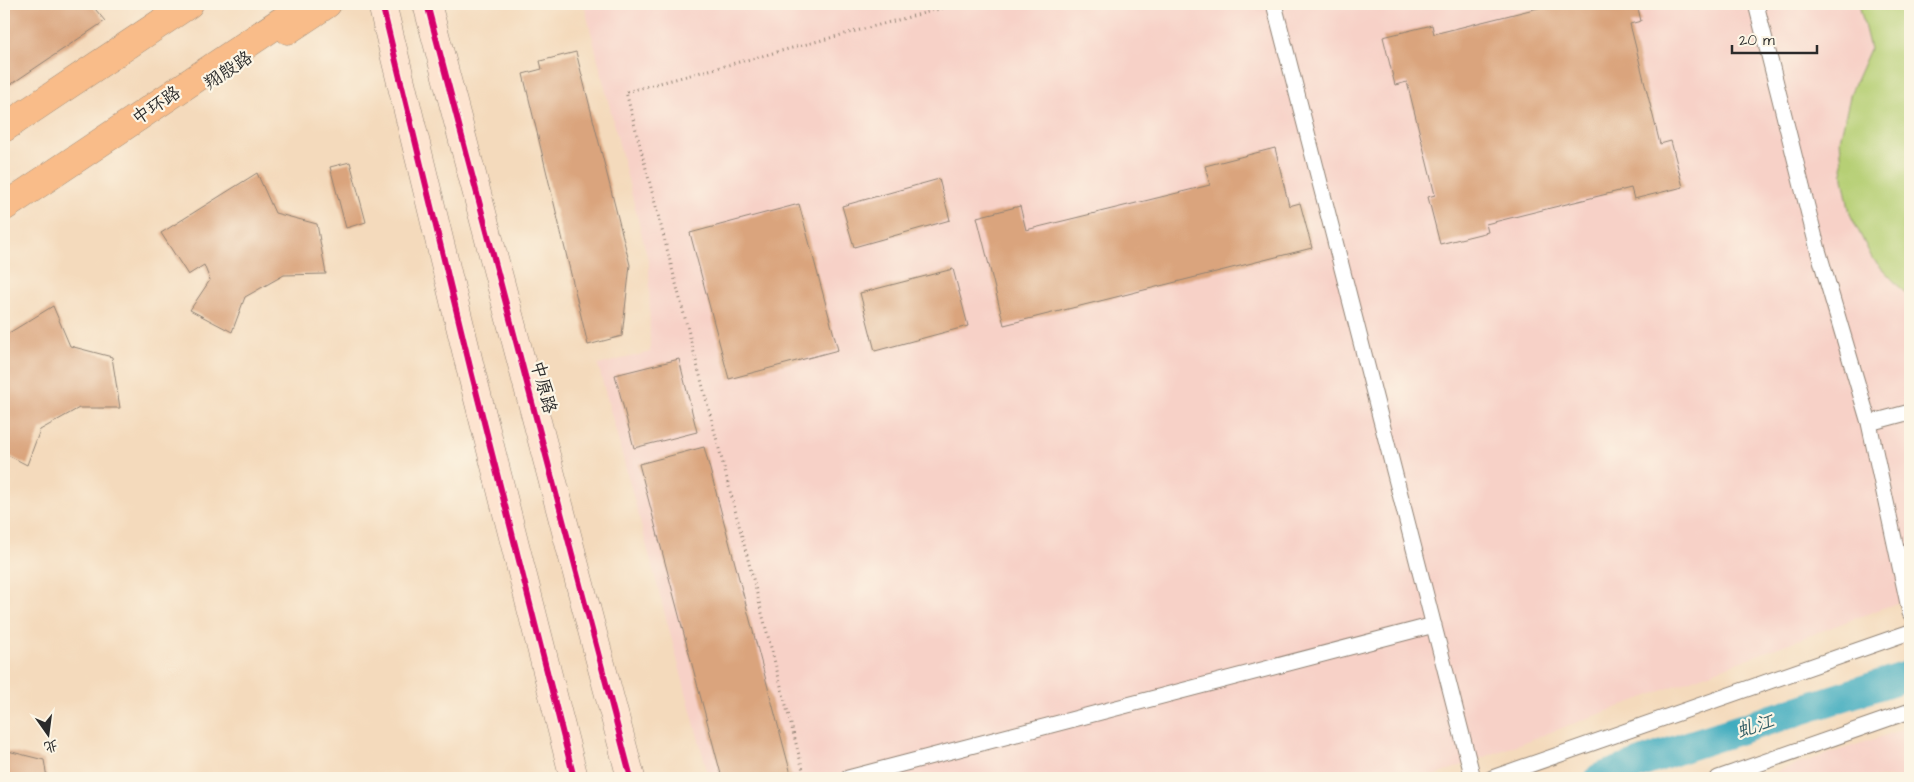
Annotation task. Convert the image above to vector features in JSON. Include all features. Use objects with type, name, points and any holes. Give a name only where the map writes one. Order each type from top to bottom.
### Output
[{"type":"main road","points":[[4,120],[176,4]]},
{"type":"main road","points":[[4,128],[189,4]]},
{"type":"main road","name":"中环路","points":[[4,206],[307,4]]},
{"type":"main road","name":"翔殷路","points":[[4,220],[327,4]]},
{"type":"main road","points":[[382,4],[469,361],[574,778]]},
{"type":"main road","name":"中原路","points":[[427,4],[630,778]]},
{"type":"lane","points":[[1274,4],[1473,778]]},
{"type":"lane","points":[[1756,4],[1818,250],[1869,423],[1910,613]]},
{"type":"lane","points":[[1869,423],[1910,412]]},
{"type":"lane","points":[[848,778],[1434,626]]},
{"type":"lane","points":[[1492,778],[1910,632]]},
{"type":"lane","points":[[1718,778],[1910,711]]},
{"type":"path","points":[[805,778],[626,92],[958,4]]},
{"type":"shaded area","points":[[584,4],[1910,4],[1910,598],[1428,778],[709,778],[598,365],[650,352],[649,264]]},
{"type":"shaded area","points":[[1910,727],[1910,778],[1756,778]]},
{"type":"green space","points":[[1859,4],[1910,4],[1910,298],[1872,258],[1850,214],[1843,178],[1840,140],[1851,92],[1870,49]]},
{"type":"building","points":[[4,4],[91,4],[105,21],[4,89]]},
{"type":"building","points":[[1554,4],[1637,4],[1641,21],[1630,24],[1660,144],[1671,141],[1683,187],[1634,199],[1631,188],[1486,224],[1488,232],[1440,244],[1428,197],[1435,195],[1407,82],[1395,85],[1383,37],[1432,25],[1434,34]]},
{"type":"building","points":[[576,52],[630,265],[622,336],[588,345],[523,74],[542,69],[540,61]]},
{"type":"building","points":[[1275,148],[1289,206],[1300,203],[1312,248],[1004,325],[977,217],[1020,206],[1026,230],[1210,185],[1205,166]]},
{"type":"building","points":[[350,162],[366,222],[346,228],[330,167]]},
{"type":"building","points":[[257,173],[275,213],[317,224],[326,274],[284,275],[245,297],[232,332],[190,310],[210,280],[204,265],[188,275],[161,233]]},
{"type":"building","points":[[939,179],[950,220],[854,247],[842,206]]},
{"type":"building","points":[[799,204],[838,350],[729,379],[690,233]]},
{"type":"building","points":[[953,269],[968,326],[875,351],[860,293]]},
{"type":"building","points":[[53,306],[70,346],[112,357],[120,408],[79,408],[40,430],[27,465],[4,453],[4,336]]},
{"type":"building","points":[[679,359],[697,432],[634,448],[615,375]]},
{"type":"building","points":[[704,447],[792,778],[722,778],[639,464]]},
{"type":"building","points":[[4,750],[44,760],[47,778],[4,778]]},
{"type":"waterway","name":"虬江","points":[[1600,778],[1688,746],[1910,675]]},
{"type":"cycle path","points":[[382,4],[471,371],[574,778]]},
{"type":"cycle path","points":[[427,4],[631,778]]}]
